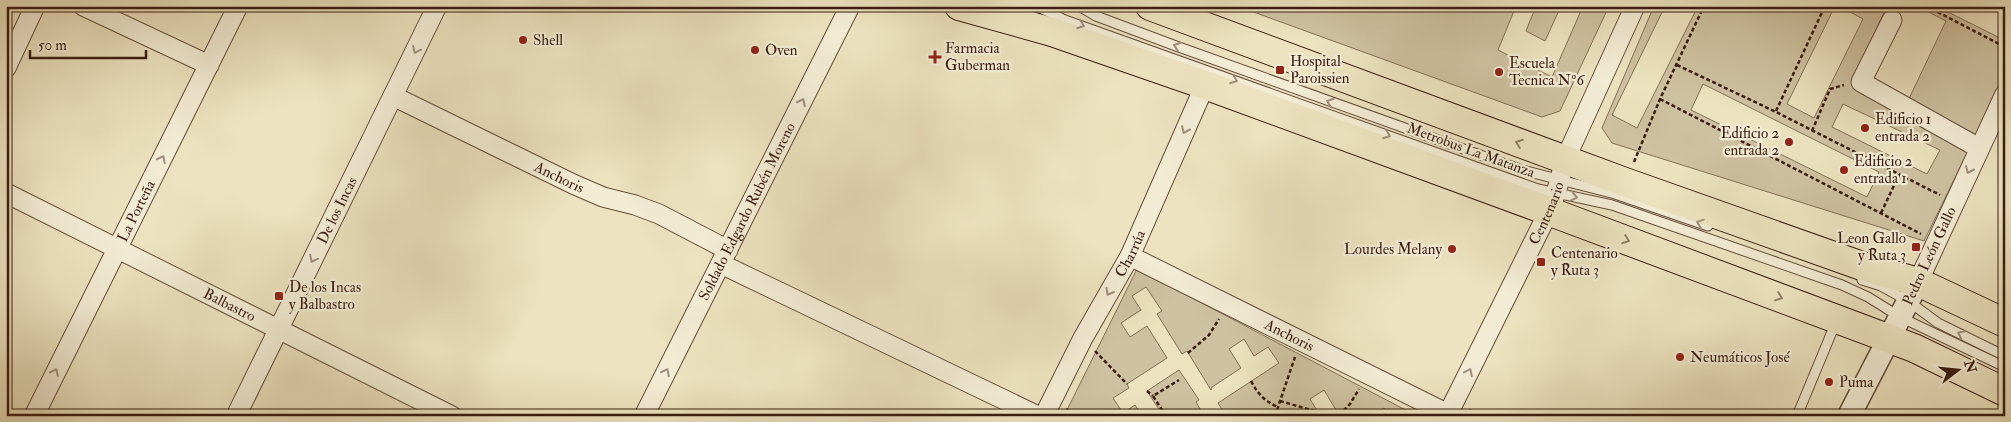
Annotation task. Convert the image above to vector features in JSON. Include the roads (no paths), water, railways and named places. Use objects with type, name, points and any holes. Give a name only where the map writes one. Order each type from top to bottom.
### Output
[{"type":"highway","points":[[1150,6],[1557,186],[1837,319],[1904,310],[2005,323]]},
{"type":"highway","points":[[977,9],[1052,32],[1205,85],[1557,186],[1625,182],[1862,266],[1904,310],[1914,348],[2005,392]]},
{"type":"street","points":[[6,68],[35,6]]},
{"type":"street","points":[[83,6],[209,65]]},
{"type":"street","name":"La Porteña","points":[[34,416],[238,6]]},
{"type":"street","name":"De los Incas","points":[[236,416],[437,6]]},
{"type":"street","name":"Soldado Edgardo Rubén Moreno","points":[[644,416],[850,6]]},
{"type":"street","name":"Centenario","points":[[1448,415],[1557,186],[1635,6]]},
{"type":"street","points":[[1892,20],[1861,82],[1979,148]]},
{"type":"street","name":"Charrúa","points":[[1044,416],[1083,338],[1130,256],[1205,85]]},
{"type":"street","name":"Pedro León Gallo","points":[[1849,416],[1937,242],[2005,94]]},
{"type":"street","name":"Anchoris","points":[[393,96],[602,197],[635,205],[659,214],[724,257],[1038,416]]},
{"type":"street","name":"Balbastro","points":[[6,193],[452,416]]},
{"type":"street","name":"Anchoris","points":[[1130,256],[1448,415]]},
{"type":"lane","name":"Metrobus La Matanza","points":[[1036,6],[1074,23],[1528,186],[1557,186],[1615,194],[1716,229]]},
{"type":"lane","name":"Metrobus La Matanza","points":[[1079,6],[1096,16],[1522,170],[1557,186],[1842,285],[1938,324],[2005,356]]},
{"type":"lane","name":"Metrobus La Matanza","points":[[1854,277],[1881,286],[1904,310],[2005,367]]},
{"type":"lane","points":[[1797,416],[1837,319]]},
{"type":"place","name":"Shell","points":[[523,40]]},
{"type":"place","name":"Oven","points":[[755,50]]},
{"type":"place","name":"Farmacia Guberman","points":[[935,57]]},
{"type":"place","name":"Hospital Paroissien","points":[[1280,70]]},
{"type":"place","name":"Escuela Tecnica Nº6","points":[[1499,72]]},
{"type":"place","name":"Edificio 1 entrada 2","points":[[1865,128]]},
{"type":"place","name":"Edificio 2 entrada 2","points":[[1789,142]]},
{"type":"place","name":"Edificio 2 entrada 1","points":[[1844,170]]},
{"type":"place","name":"Leon Gallo y Ruta 3","points":[[1916,247]]},
{"type":"place","name":"Lourdes Melany","points":[[1452,249]]},
{"type":"place","name":"Centenario y Ruta 3","points":[[1541,262]]},
{"type":"place","name":"De los Incas y Balbastro","points":[[279,296]]},
{"type":"place","name":"Neumáticos José","points":[[1680,357]]},
{"type":"place","name":"Puma","points":[[1829,382]]}]
